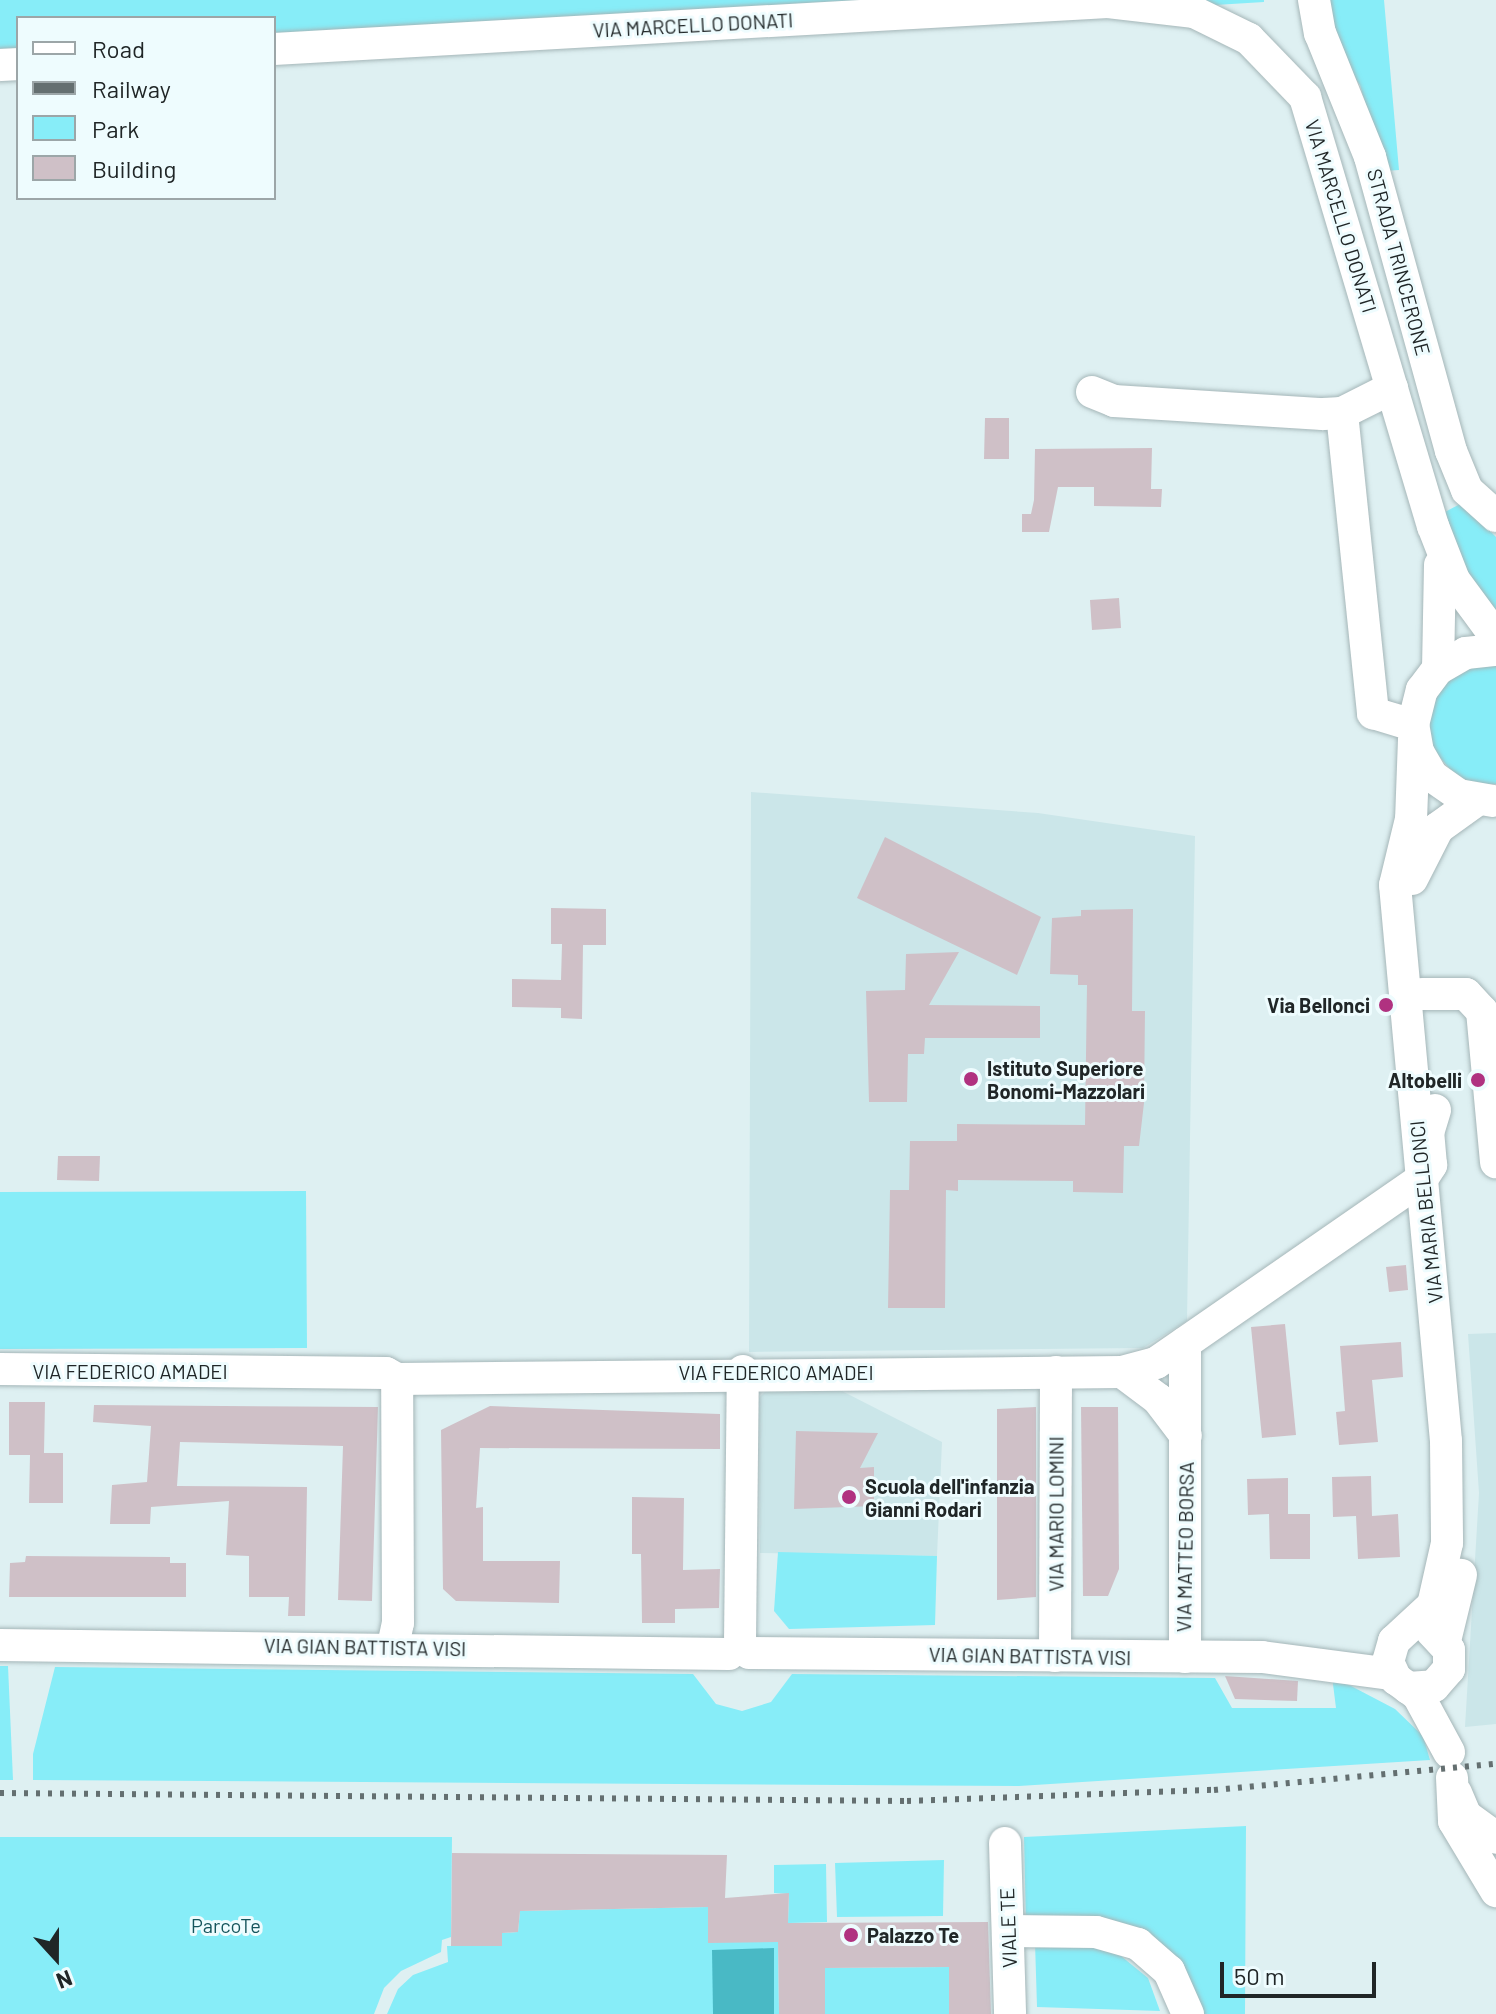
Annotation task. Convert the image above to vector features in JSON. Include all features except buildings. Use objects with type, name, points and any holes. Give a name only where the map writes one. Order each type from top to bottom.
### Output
[{"type":"street","name":"STRADA TRINCERONE","points":[[1314,0],[1320,33],[1370,157],[1451,451],[1467,490],[1496,516]]},
{"type":"street","name":"VIA MARCELLO DONATI","points":[[276,49],[1108,2],[1194,12],[1249,39],[1305,97],[1433,526],[1454,580],[1496,637]]},
{"type":"street","points":[[1092,392],[1114,401],[1342,413],[1392,388]]},
{"type":"street","points":[[1342,413],[1373,713],[1414,732],[1432,776],[1487,800]]},
{"type":"street","name":"VIA MARCELLO DONATI","points":[[1414,732],[1422,690],[1438,669],[1443,581],[1433,526]]},
{"type":"street","points":[[1438,669],[1466,653],[1496,650]]},
{"type":"street","name":"VIA MARIA BELLONCI","points":[[1404,1635],[1438,1593],[1447,1543],[1446,1441],[1395,885],[1411,819],[1414,732]]},
{"type":"street","name":"VIA MARIA BELLONCI","points":[[1400,1681],[1449,1752],[1441,1681],[1450,1657],[1445,1641],[1461,1573],[1463,1485],[1435,1110],[1412,869],[1438,828],[1487,800]]},
{"type":"street","points":[[1422,994],[1466,994],[1482,1011],[1496,1162]]},
{"type":"street","points":[[1422,1179],[1431,1165],[1428,1133],[1435,1110]]},
{"type":"street","name":"VIA FEDERICO AMADEI","points":[[0,1369],[386,1373],[397,1379],[743,1371],[1122,1372],[1156,1363],[1422,1179]]},
{"type":"street","name":"VIA MATTEO BORSA","points":[[1185,1343],[1185,1657]]},
{"type":"street","points":[[739,1650],[743,1371]]},
{"type":"street","name":"VIA MARIO LOMINI","points":[[1055,1656],[1056,1372]]},
{"type":"street","name":"VIA MATTEO BORSA","points":[[1122,1372],[1158,1399],[1186,1436]]},
{"type":"street","points":[[393,1646],[398,1623],[397,1379]]},
{"type":"street","points":[[1441,1681],[1400,1681],[1388,1658],[1404,1635],[1434,1631],[1445,1641]]},
{"type":"street","name":"VIA GIAN BATTISTA VISI","points":[[1311,1659],[1404,1635]]},
{"type":"street","name":"VIA GIAN BATTISTA VISI","points":[[0,1645],[393,1646],[1185,1657],[1262,1647],[1400,1681]]},
{"type":"street","points":[[1492,1880],[1454,1821],[1452,1778],[1466,1816],[1494,1834]]},
{"type":"street","name":"VIALE TE","points":[[1005,1843],[1010,2014]]},
{"type":"street","points":[[1008,1931],[1096,1932],[1138,1944],[1169,1971],[1188,2014]]},
{"type":"shaded area","name":"Istituto Superiore Bonomi-Mazzolari","points":[[751,792],[1038,813],[1195,836],[1187,1321],[1143,1348],[749,1352]]},
{"type":"shaded area","points":[[1496,1333],[1496,1724],[1465,1727],[1479,1493],[1468,1334]]},
{"type":"shaded area","name":"Scuola dell'infanzia Gianni Rodari","points":[[771,1385],[834,1387],[942,1442],[937,1556],[760,1553],[759,1398]]},
{"type":"shaded area","points":[[774,1948],[774,2014],[713,2014],[712,1950]]},
{"type":"green space","points":[[0,0],[1264,0],[276,63],[276,16],[16,16],[16,78],[0,79]]},
{"type":"green space","points":[[1327,0],[1384,0],[1399,170],[1384,171],[1360,85],[1331,45]]},
{"type":"green space","points":[[1462,503],[1496,537],[1496,619],[1479,603],[1443,513]]},
{"type":"green space","points":[[1496,662],[1496,784],[1476,784],[1456,776],[1430,746],[1428,705],[1452,673]]},
{"type":"green space","points":[[306,1191],[307,1348],[0,1349],[0,1192]]},
{"type":"green space","points":[[778,1552],[937,1556],[935,1625],[789,1629],[774,1611]]},
{"type":"green space","points":[[0,1666],[8,1666],[13,1780],[0,1780]]},
{"type":"green space","points":[[55,1667],[693,1674],[716,1704],[742,1711],[771,1702],[792,1674],[1215,1678],[1232,1708],[1336,1708],[1332,1676],[1395,1709],[1423,1736],[1430,1760],[1019,1786],[33,1780],[33,1754]]},
{"type":"green space","points":[[1246,1826],[1245,2014],[1199,2014],[1172,1960],[1026,1925],[1024,1837]]},
{"type":"green space","name":"ParcoTe","points":[[0,1837],[452,1837],[451,1937],[442,1940],[441,1952],[401,1971],[384,1988],[374,2014],[0,2014]]},
{"type":"green space","points":[[944,1860],[943,1916],[837,1917],[835,1863]]},
{"type":"green space","points":[[826,1864],[827,1922],[788,1923],[789,1894],[774,1893],[774,1865]]},
{"type":"green space","points":[[708,1907],[709,1942],[778,1942],[779,2014],[387,2014],[398,1989],[413,1975],[448,1962],[447,1946],[501,1946],[502,1933],[518,1932],[520,1911]]},
{"type":"green space","points":[[1035,1943],[1097,1944],[1121,1956],[1148,1978],[1160,2011],[1037,2007]]},
{"type":"green space","points":[[949,1967],[949,2014],[825,2014],[825,1968]]},
{"type":"railway","points":[[0,1793],[907,1801],[1214,1790],[1496,1764]]},
{"type":"place","name":"Via Bellonci","points":[[1386,1005]]},
{"type":"place","name":"Istituto Superiore Bonomi-Mazzolari","points":[[971,1079]]},
{"type":"place","name":"Altobelli","points":[[1478,1080]]},
{"type":"place","name":"Scuola dell'infanzia Gianni Rodari","points":[[849,1497]]},
{"type":"place","name":"Palazzo Te","points":[[851,1935]]}]
